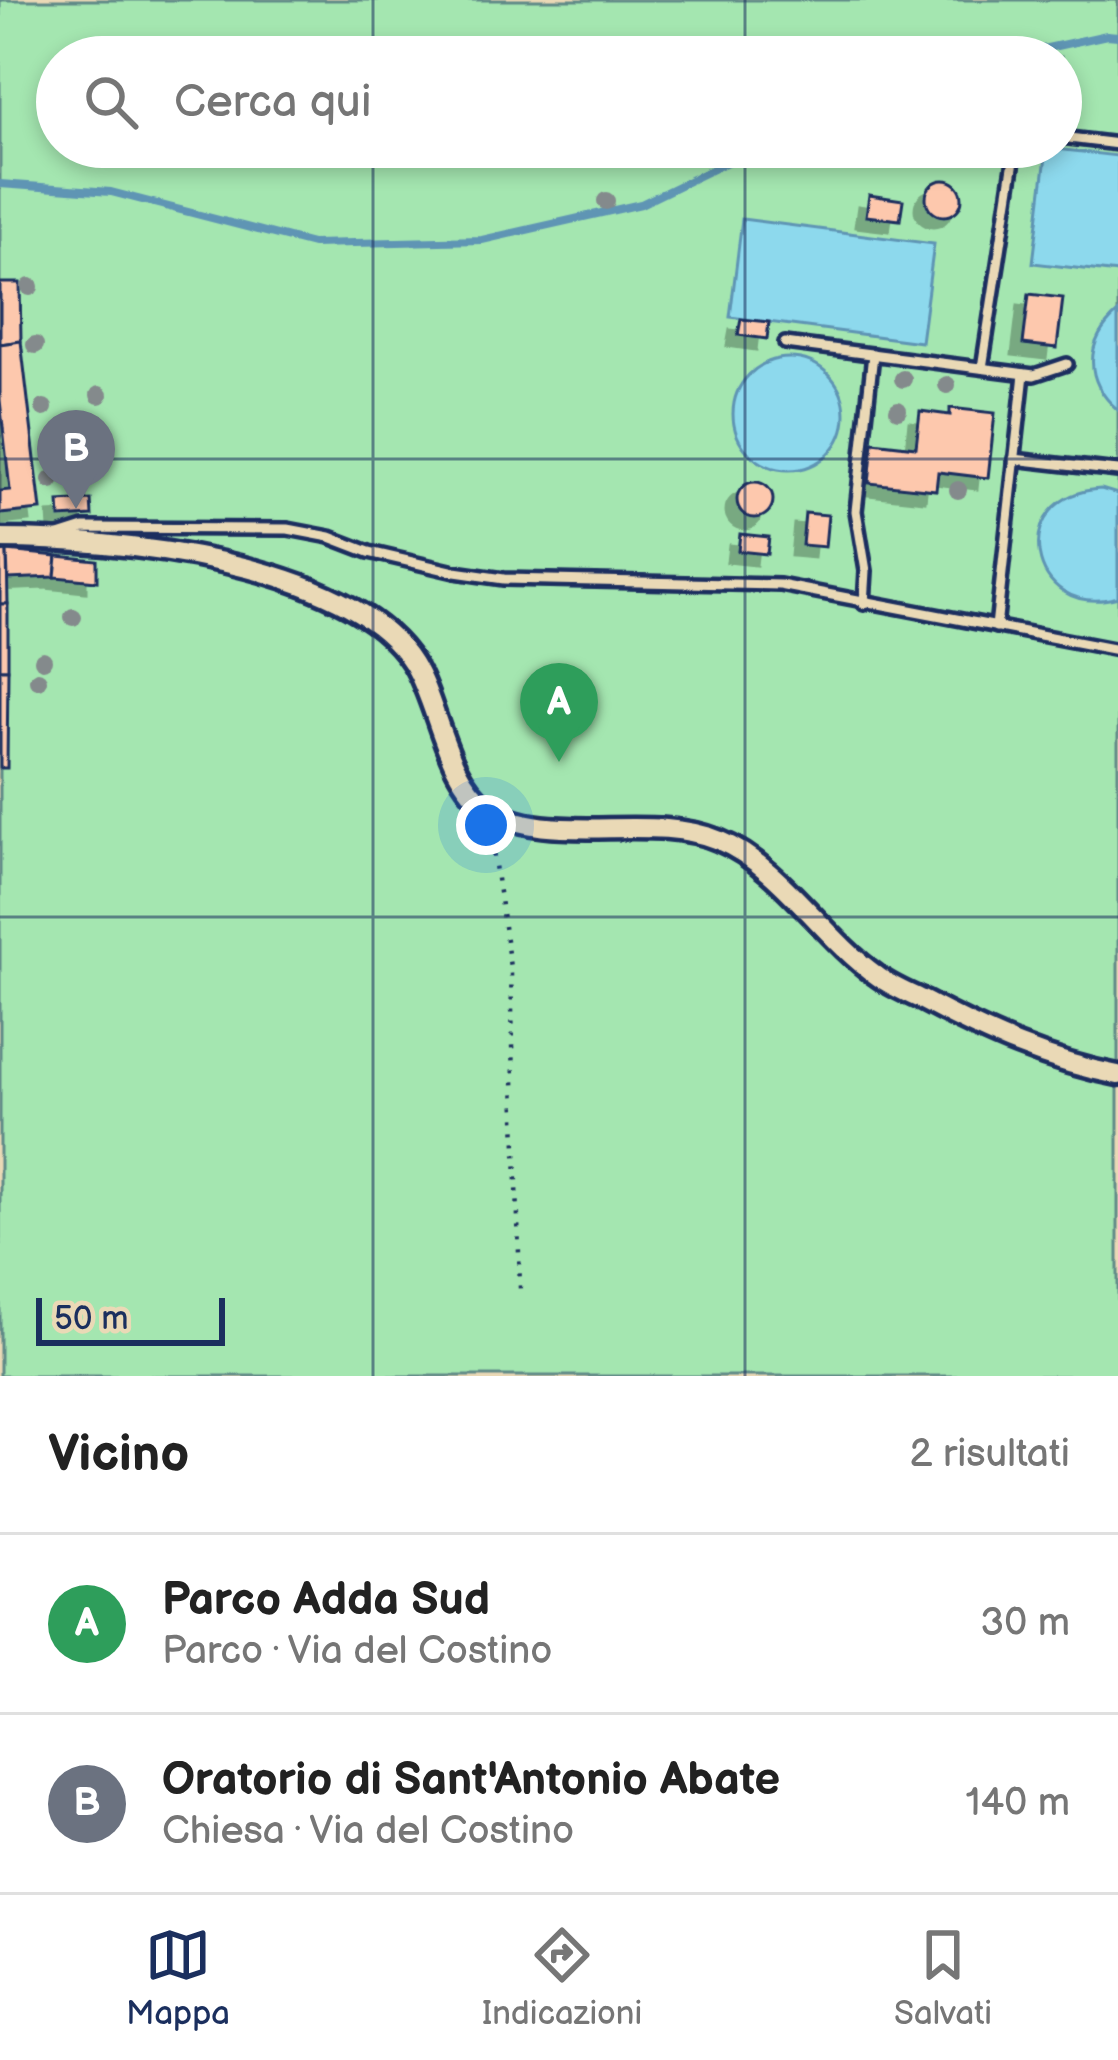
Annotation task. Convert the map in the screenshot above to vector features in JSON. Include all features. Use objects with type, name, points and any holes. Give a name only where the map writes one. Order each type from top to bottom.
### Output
[{"type":"street","points":[[0,539],[48,539],[240,565],[302,585],[355,610],[394,638],[414,665],[446,748],[487,807],[553,828],[692,830],[724,842],[762,868],[877,976],[1019,1047],[1118,1075]]},
{"type":"lane","points":[[1082,140],[1118,144]]},
{"type":"lane","points":[[982,368],[1013,168]]},
{"type":"lane","points":[[785,343],[1034,375],[1067,364]]},
{"type":"lane","points":[[864,604],[866,571],[856,512],[873,354]]},
{"type":"lane","points":[[996,627],[1024,374]]},
{"type":"lane","points":[[1014,459],[1118,471]]},
{"type":"lane","points":[[48,539],[84,528],[288,530],[488,577],[762,584],[1118,650]]},
{"type":"path","points":[[487,807],[511,974],[520,1289]]},
{"type":"green space","points":[[0,0],[1118,0],[1118,1376],[0,1376]]},
{"type":"water","points":[[1082,152],[1118,156],[1118,273],[1033,263],[1045,168],[1082,168]]},
{"type":"water","points":[[742,219],[934,244],[921,342],[730,317]]},
{"type":"water","points":[[1118,313],[1118,410],[1099,387],[1092,362],[1099,336]]},
{"type":"water","points":[[789,358],[810,362],[829,374],[841,393],[845,414],[841,435],[829,454],[810,466],[789,470],[768,466],[749,454],[737,435],[733,414],[737,393],[749,374],[768,362]]},
{"type":"water","points":[[1101,489],[1118,494],[1118,597],[1087,600],[1063,591],[1047,575],[1039,554],[1040,532],[1050,512],[1070,496]]},
{"type":"building","points":[[944,180],[957,185],[962,198],[957,211],[944,216],[931,211],[926,198],[931,185]]},
{"type":"building","points":[[869,195],[903,200],[900,220],[866,216]]},
{"type":"building","points":[[0,283],[20,283],[21,341],[0,344]]},
{"type":"building","points":[[1029,294],[1063,298],[1057,348],[1023,344]]},
{"type":"building","points":[[741,319],[769,322],[767,339],[738,335]]},
{"type":"building","points":[[21,341],[41,510],[0,514],[0,491],[10,490],[0,400],[0,344]]},
{"type":"building","points":[[950,408],[995,413],[988,478],[938,472],[936,490],[869,483],[873,442],[916,447],[920,411],[950,415]]},
{"type":"building","points":[[755,482],[768,487],[773,500],[768,513],[755,518],[742,513],[737,500],[742,487]]},
{"type":"building","points":[[91,500],[92,516],[60,518],[59,502]]},
{"type":"building","points":[[805,513],[828,515],[825,547],[802,545]]},
{"type":"building","points":[[740,534],[769,537],[767,554],[738,551]]},
{"type":"building","points":[[7,551],[8,604],[0,604],[0,552]]},
{"type":"building","points":[[7,551],[57,556],[55,577],[8,579]]},
{"type":"building","points":[[57,556],[97,560],[97,581],[55,577]]},
{"type":"building","points":[[0,604],[8,604],[8,669],[0,669]]},
{"type":"building","points":[[0,669],[8,669],[7,768],[0,768]]},
{"type":"waterway","points":[[1082,40],[1118,36]]},
{"type":"waterway","points":[[0,184],[111,192],[312,244],[482,240],[641,204],[715,168]]},
{"type":"place","name":"Oratorio di Sant'Antonio Abate","points":[[76,509]]},
{"type":"place","name":"Parco Adda Sud","points":[[559,762]]}]
